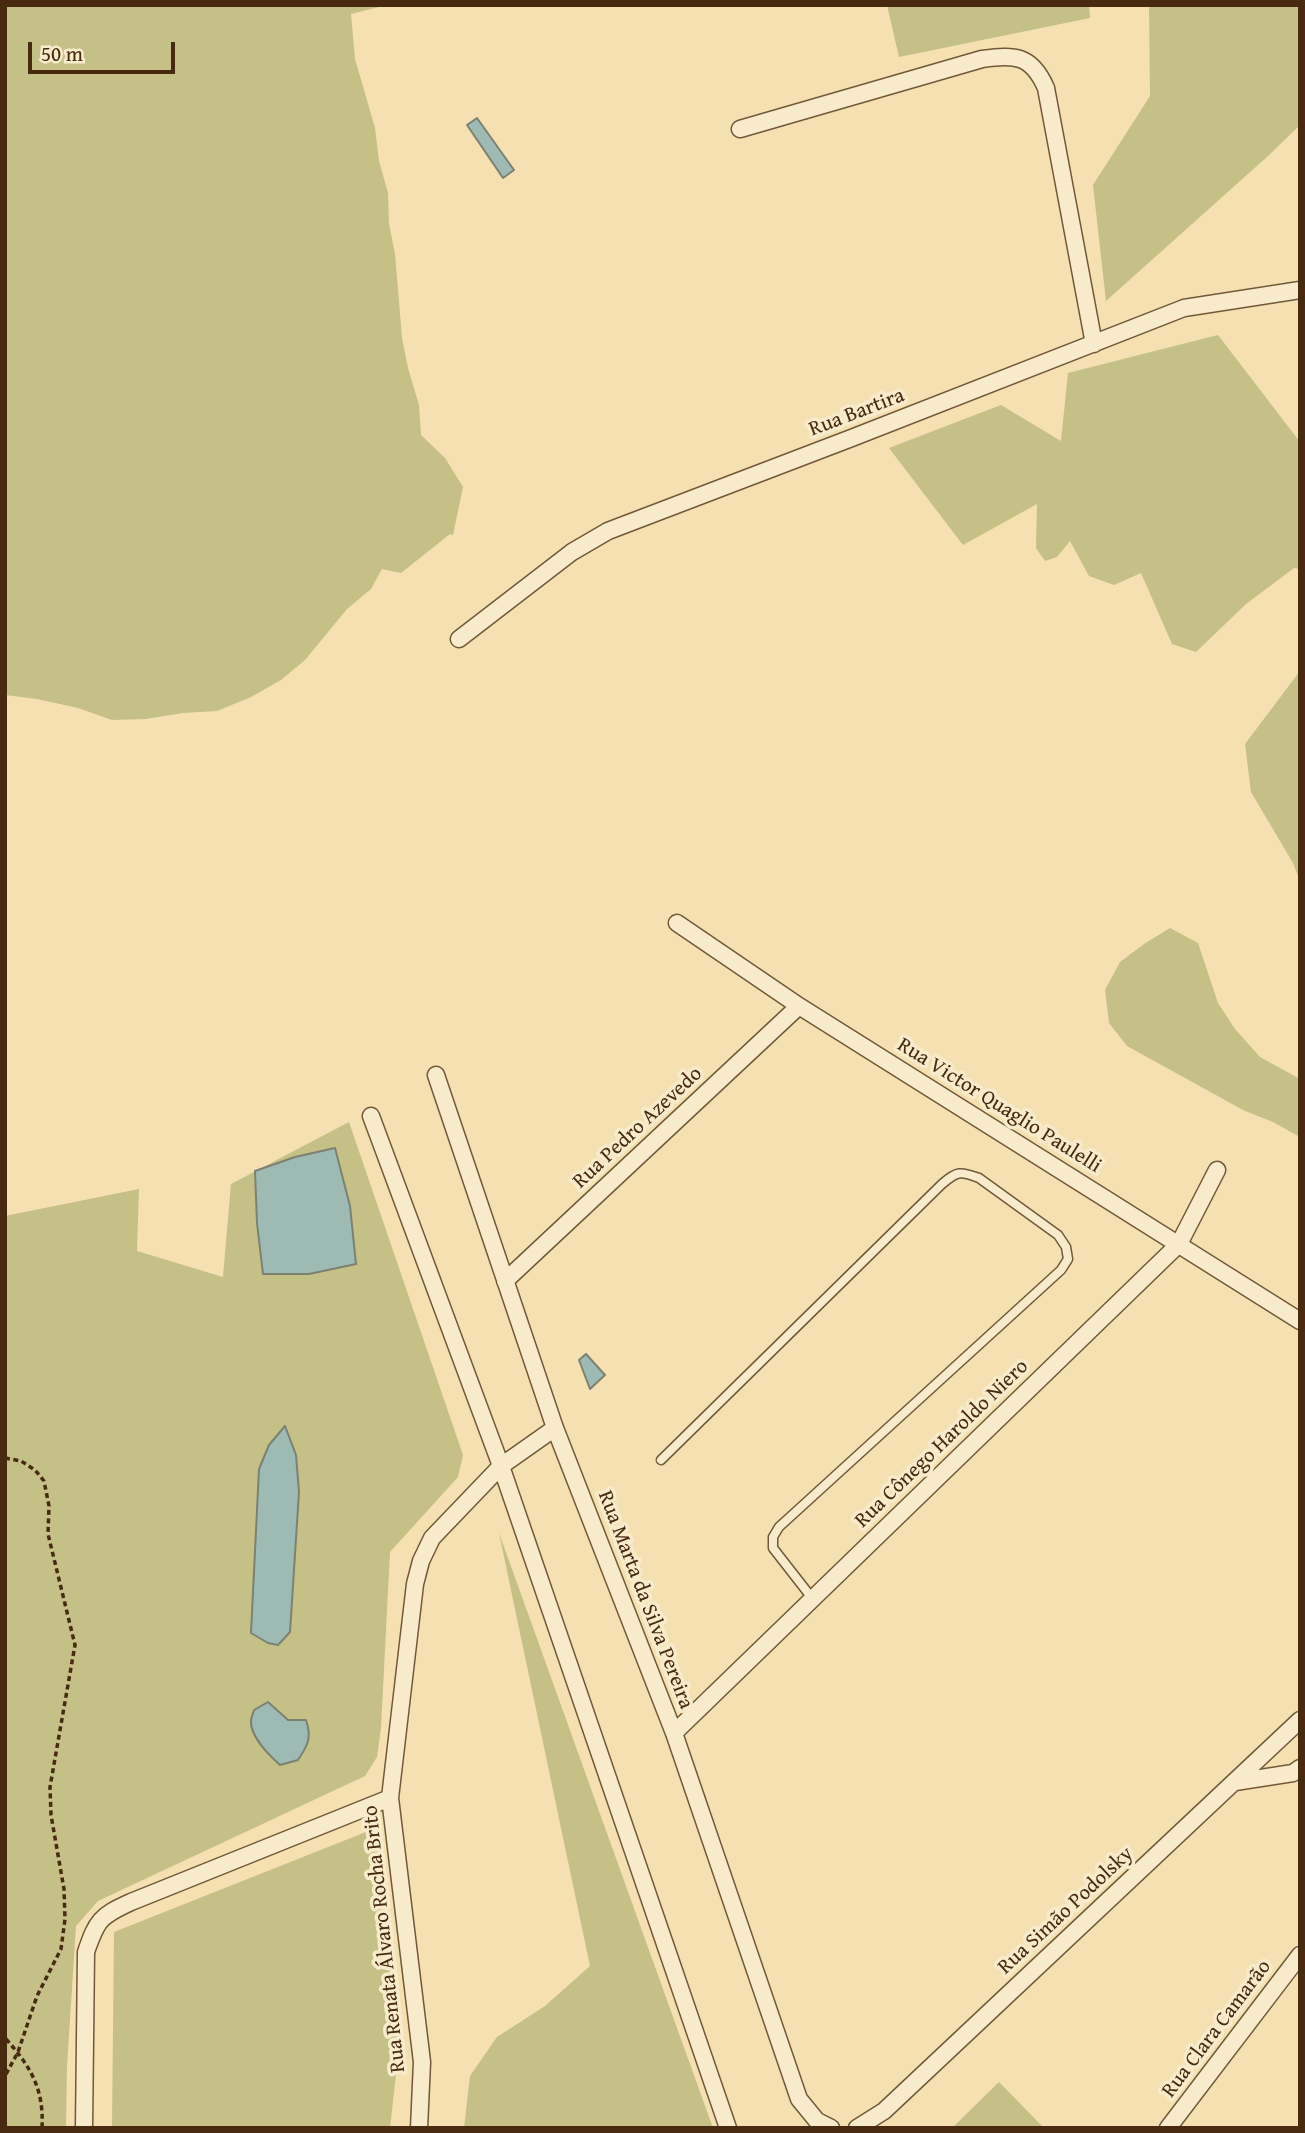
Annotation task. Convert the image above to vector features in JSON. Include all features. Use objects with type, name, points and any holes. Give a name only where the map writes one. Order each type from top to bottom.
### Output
[{"type":"street","points":[[740,130],[982,59],[1009,56],[1025,61],[1038,71],[1046,88],[1094,344]]},
{"type":"street","name":"Rua Bartira","points":[[459,639],[572,552],[608,531],[1184,308],[1300,290]]},
{"type":"street","name":"Rua Victor Quaglio Paulelli","points":[[677,923],[799,1006],[1300,1321]]},
{"type":"street","name":"Rua Pedro Azevedo","points":[[505,1281],[799,1006]]},
{"type":"street","name":"Rua Marta da Silva Pereira","points":[[436,1075],[555,1428],[674,1733],[799,2098],[817,2121],[831,2128]]},
{"type":"street","points":[[371,1116],[500,1466],[728,2128]]},
{"type":"street","name":"Rua Cônego Haroldo Niero","points":[[674,1733],[1179,1244],[1217,1170]]},
{"type":"street","name":"Rua Renata Álvaro Rocha Brito","points":[[419,2128],[422,2062],[390,1798],[415,1584],[421,1561],[432,1538],[500,1466],[555,1428]]},
{"type":"street","name":"Rua Simão Podolsky","points":[[857,2128],[884,2111],[1300,1720]]},
{"type":"street","points":[[1236,1782],[1293,1773],[1300,1768]]},
{"type":"street","points":[[85,2128],[86,1952],[102,1917],[131,1902],[390,1798]]},
{"type":"street","name":"Rua Clara Camarão","points":[[1168,2128],[1300,1955]]},
{"type":"lane","points":[[660,1460],[955,1173],[965,1172],[979,1178],[1058,1235],[1066,1247],[1068,1259],[1061,1270],[779,1527],[773,1548],[812,1598]]},
{"type":"path","points":[[5,1458],[21,1461],[35,1470],[44,1482],[49,1506],[48,1534],[75,1645],[50,1787],[51,1815],[64,1889],[65,1919],[61,1949],[37,1996],[18,2052],[5,2076]]},
{"type":"path","points":[[6,2039],[25,2060],[38,2089],[42,2128]]},
{"type":"shaded area","points":[[5,5],[387,5],[351,14],[355,59],[375,128],[379,161],[388,193],[402,338],[419,405],[421,435],[445,458],[463,487],[453,535],[450,534],[401,573],[382,569],[371,589],[347,609],[305,660],[281,680],[251,697],[217,711],[112,720],[78,708],[5,695]]},
{"type":"shaded area","points":[[887,5],[1089,5],[1090,18],[899,57]]},
{"type":"shaded area","points":[[1149,5],[1300,5],[1300,125],[1106,301],[1093,185],[1150,96]]},
{"type":"shaded area","points":[[1218,335],[1300,442],[1300,569],[1294,568],[1246,604],[1196,652],[1172,644],[1141,573],[1114,585],[1089,576],[1070,541],[1057,557],[1045,561],[1036,548],[1037,504],[963,545],[889,448],[1001,405],[1061,441],[1068,373]]},
{"type":"shaded area","points":[[1300,671],[1300,881],[1293,863],[1251,792],[1245,744]]},
{"type":"shaded area","points":[[1170,928],[1198,943],[1218,1003],[1235,1029],[1260,1057],[1300,1079],[1300,1137],[1243,1110],[1127,1046],[1109,1023],[1105,990],[1120,962]]},
{"type":"shaded area","points":[[349,1122],[463,1455],[458,1477],[390,1552],[381,1728],[377,1757],[365,1776],[98,1901],[76,1926],[66,2128],[5,2128],[5,1216],[139,1189],[137,1251],[223,1277],[231,1184]]},
{"type":"shaded area","points":[[499,1533],[713,2128],[464,2128],[470,2076],[497,2037],[545,2006],[590,1966]]},
{"type":"shaded area","points":[[376,1828],[400,2038],[390,2128],[112,2128],[114,1932]]},
{"type":"shaded area","points":[[999,2082],[1044,2128],[952,2128]]},
{"type":"water","points":[[477,118],[514,170],[503,178],[467,125]]},
{"type":"water","points":[[335,1148],[350,1206],[356,1264],[309,1274],[263,1274],[255,1171],[295,1157]]},
{"type":"water","points":[[586,1354],[605,1375],[590,1389],[579,1360]]},
{"type":"water","points":[[285,1426],[296,1455],[299,1492],[290,1632],[278,1645],[268,1643],[251,1633],[259,1469],[269,1445]]},
{"type":"water","points":[[268,1702],[288,1720],[306,1720],[308,1741],[298,1760],[280,1765],[261,1745],[254,1733],[251,1721],[254,1710]]}]
